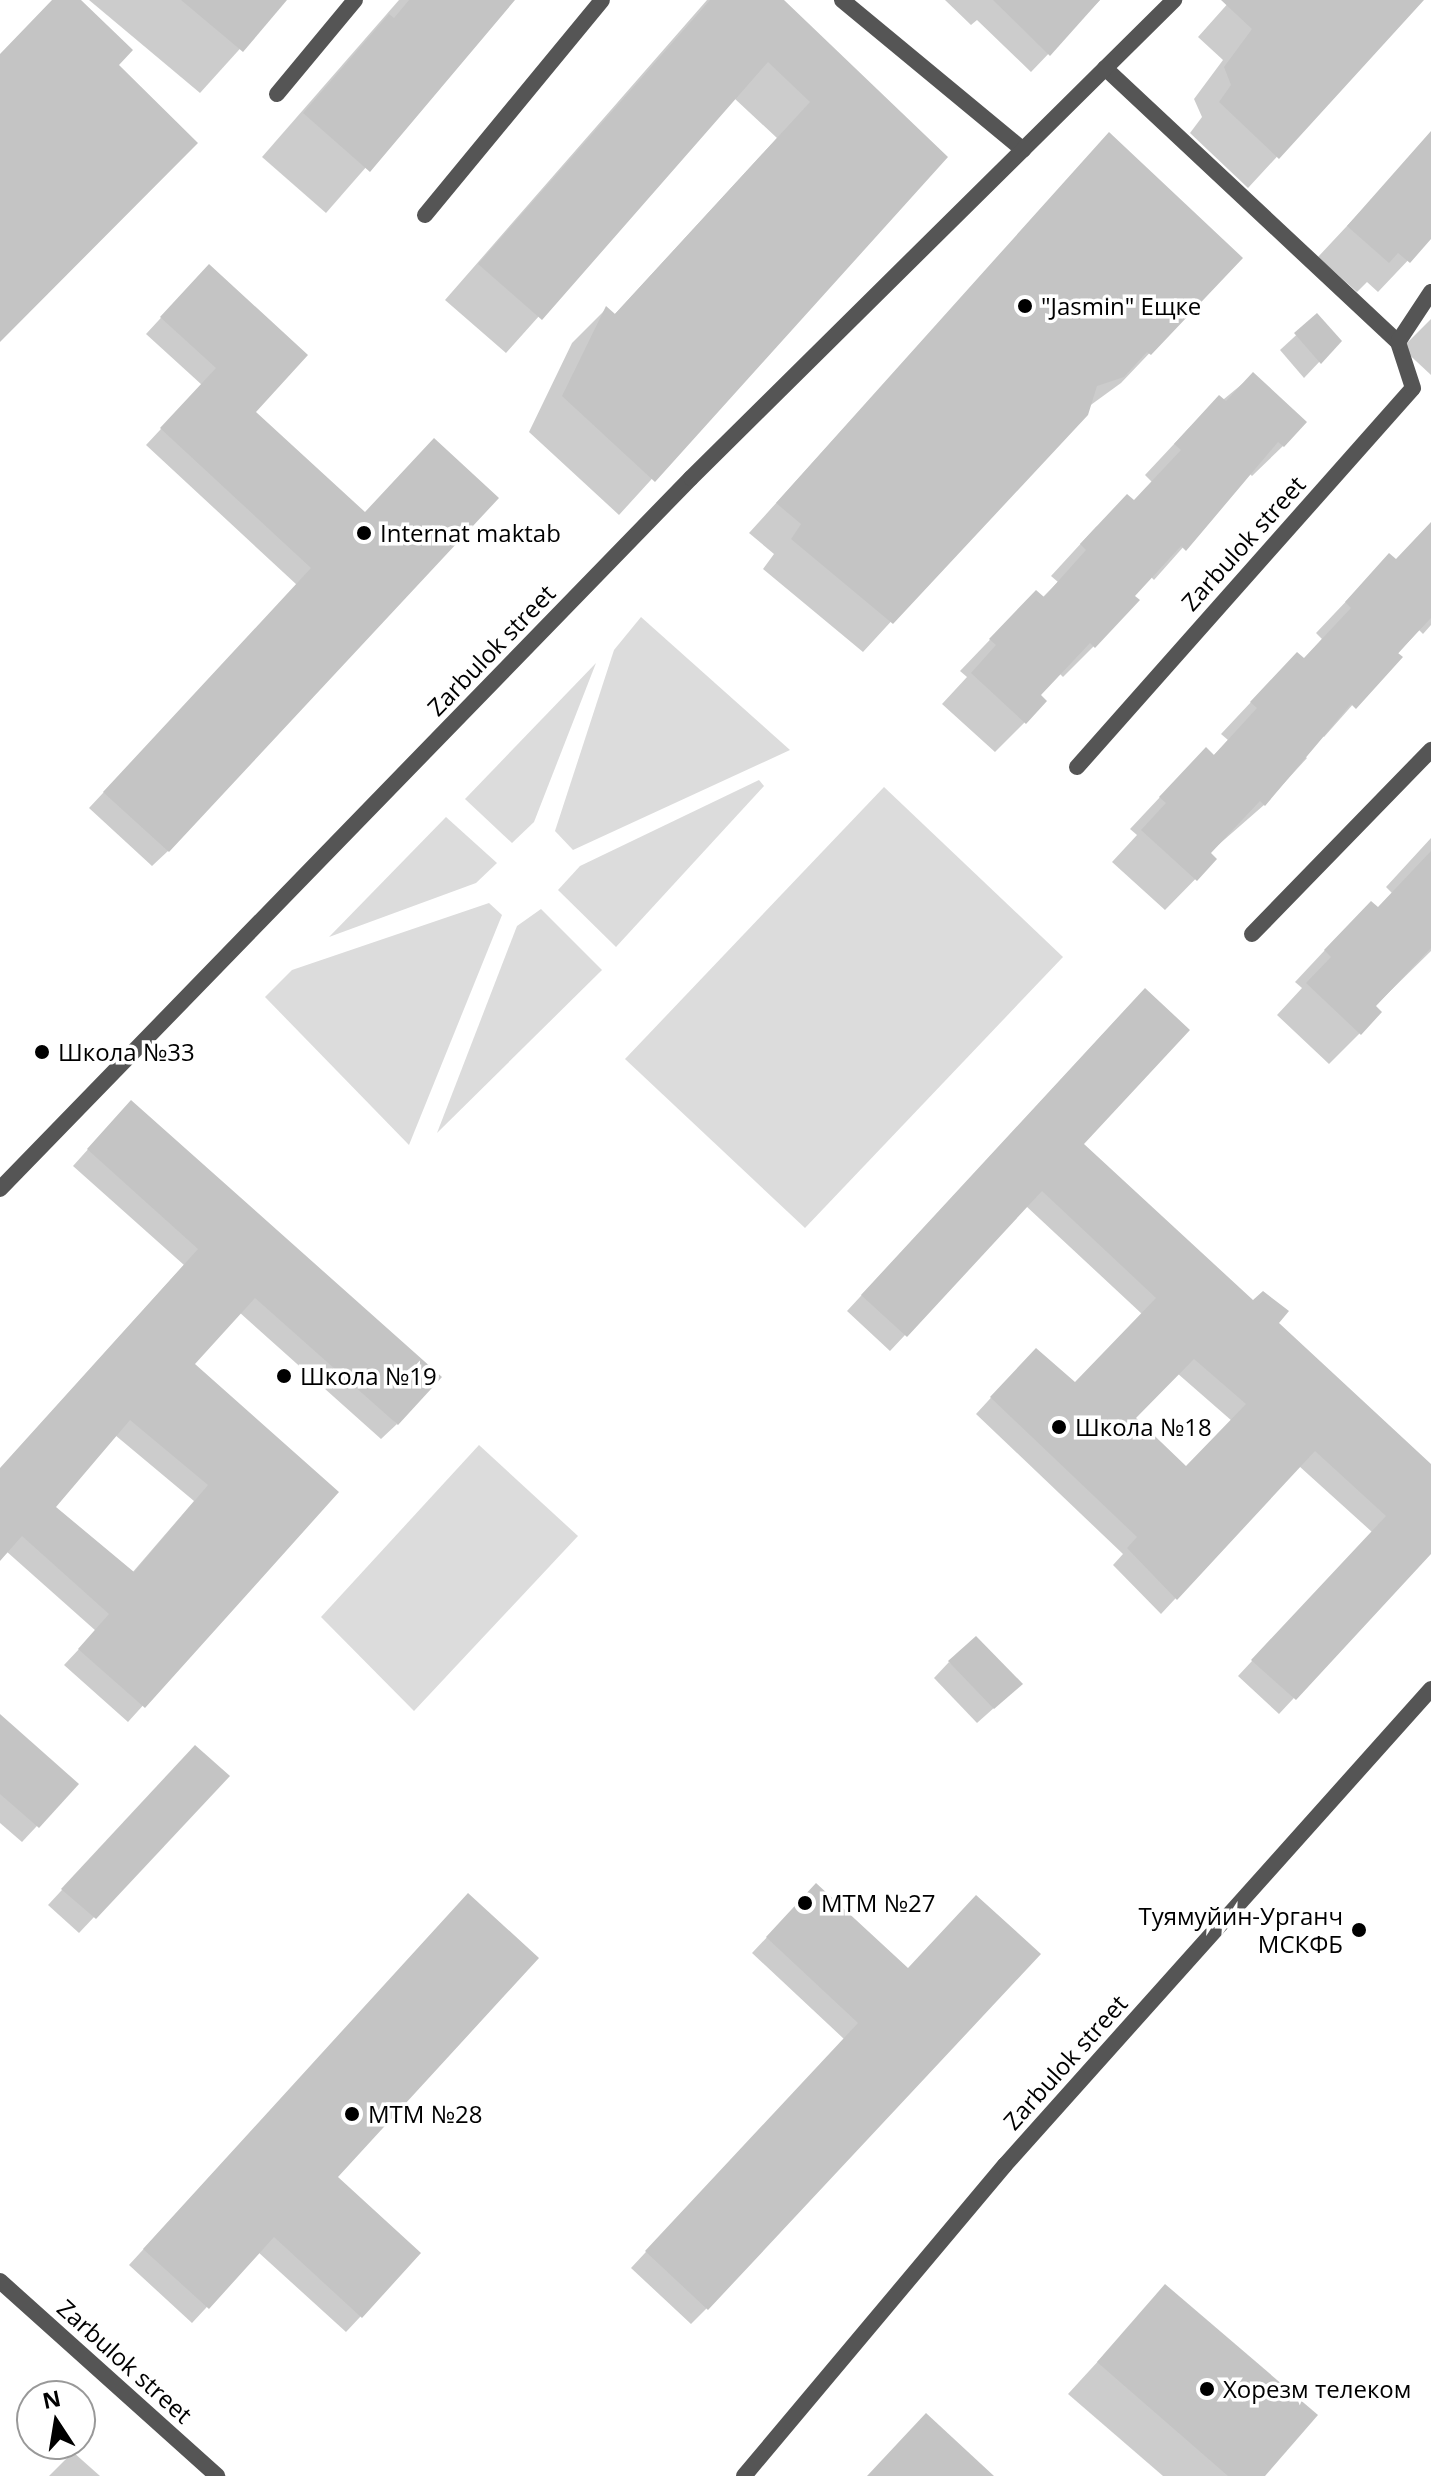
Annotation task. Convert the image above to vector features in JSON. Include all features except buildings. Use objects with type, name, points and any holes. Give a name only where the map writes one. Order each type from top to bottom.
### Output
[{"type":"street","points":[[277,94],[355,0]]},
{"type":"street","points":[[425,215],[602,0]]},
{"type":"street","points":[[842,0],[1023,150]]},
{"type":"street","name":"Zarbulok street","points":[[0,1189],[691,478],[1174,0]]},
{"type":"street","name":"Zarbulok street","points":[[1077,767],[1413,388],[1398,342],[1105,68]]},
{"type":"street","points":[[1398,342],[1431,292]]},
{"type":"street","points":[[1252,934],[1431,750]]},
{"type":"street","name":"Zarbulok street","points":[[744,2476],[1005,2165],[1431,1689]]},
{"type":"street","name":"Zarbulok street","points":[[0,2281],[217,2476]]},
{"type":"shaded area","points":[[641,617],[790,750],[573,850],[555,831],[614,650]]},
{"type":"shaded area","points":[[596,663],[534,822],[512,843],[465,799]]},
{"type":"shaded area","points":[[759,780],[764,786],[616,947],[558,890],[580,866]]},
{"type":"shaded area","points":[[884,787],[1063,957],[805,1228],[625,1059]]},
{"type":"shaded area","points":[[446,817],[497,863],[476,883],[329,937]]},
{"type":"shaded area","points":[[489,903],[502,915],[409,1145],[265,997],[292,970]]},
{"type":"shaded area","points":[[541,909],[602,970],[437,1133],[517,926]]},
{"type":"shaded area","points":[[479,1445],[578,1536],[414,1711],[321,1617]]},
{"type":"place","name":"\"Jasmin\" Ещке","points":[[1025,306]]},
{"type":"place","name":"Internat maktab","points":[[364,533]]},
{"type":"place","name":"Школа №33","points":[[42,1052]]},
{"type":"place","name":"Школа №19","points":[[284,1376]]},
{"type":"place","name":"Школа №18","points":[[1059,1427]]},
{"type":"place","name":"MTM №27","points":[[805,1903]]},
{"type":"place","name":"Туямуйин-Урганч МСКФБ","points":[[1359,1930]]},
{"type":"place","name":"MTM №28","points":[[352,2114]]},
{"type":"place","name":"Хорезм телеком","points":[[1207,2389]]}]
